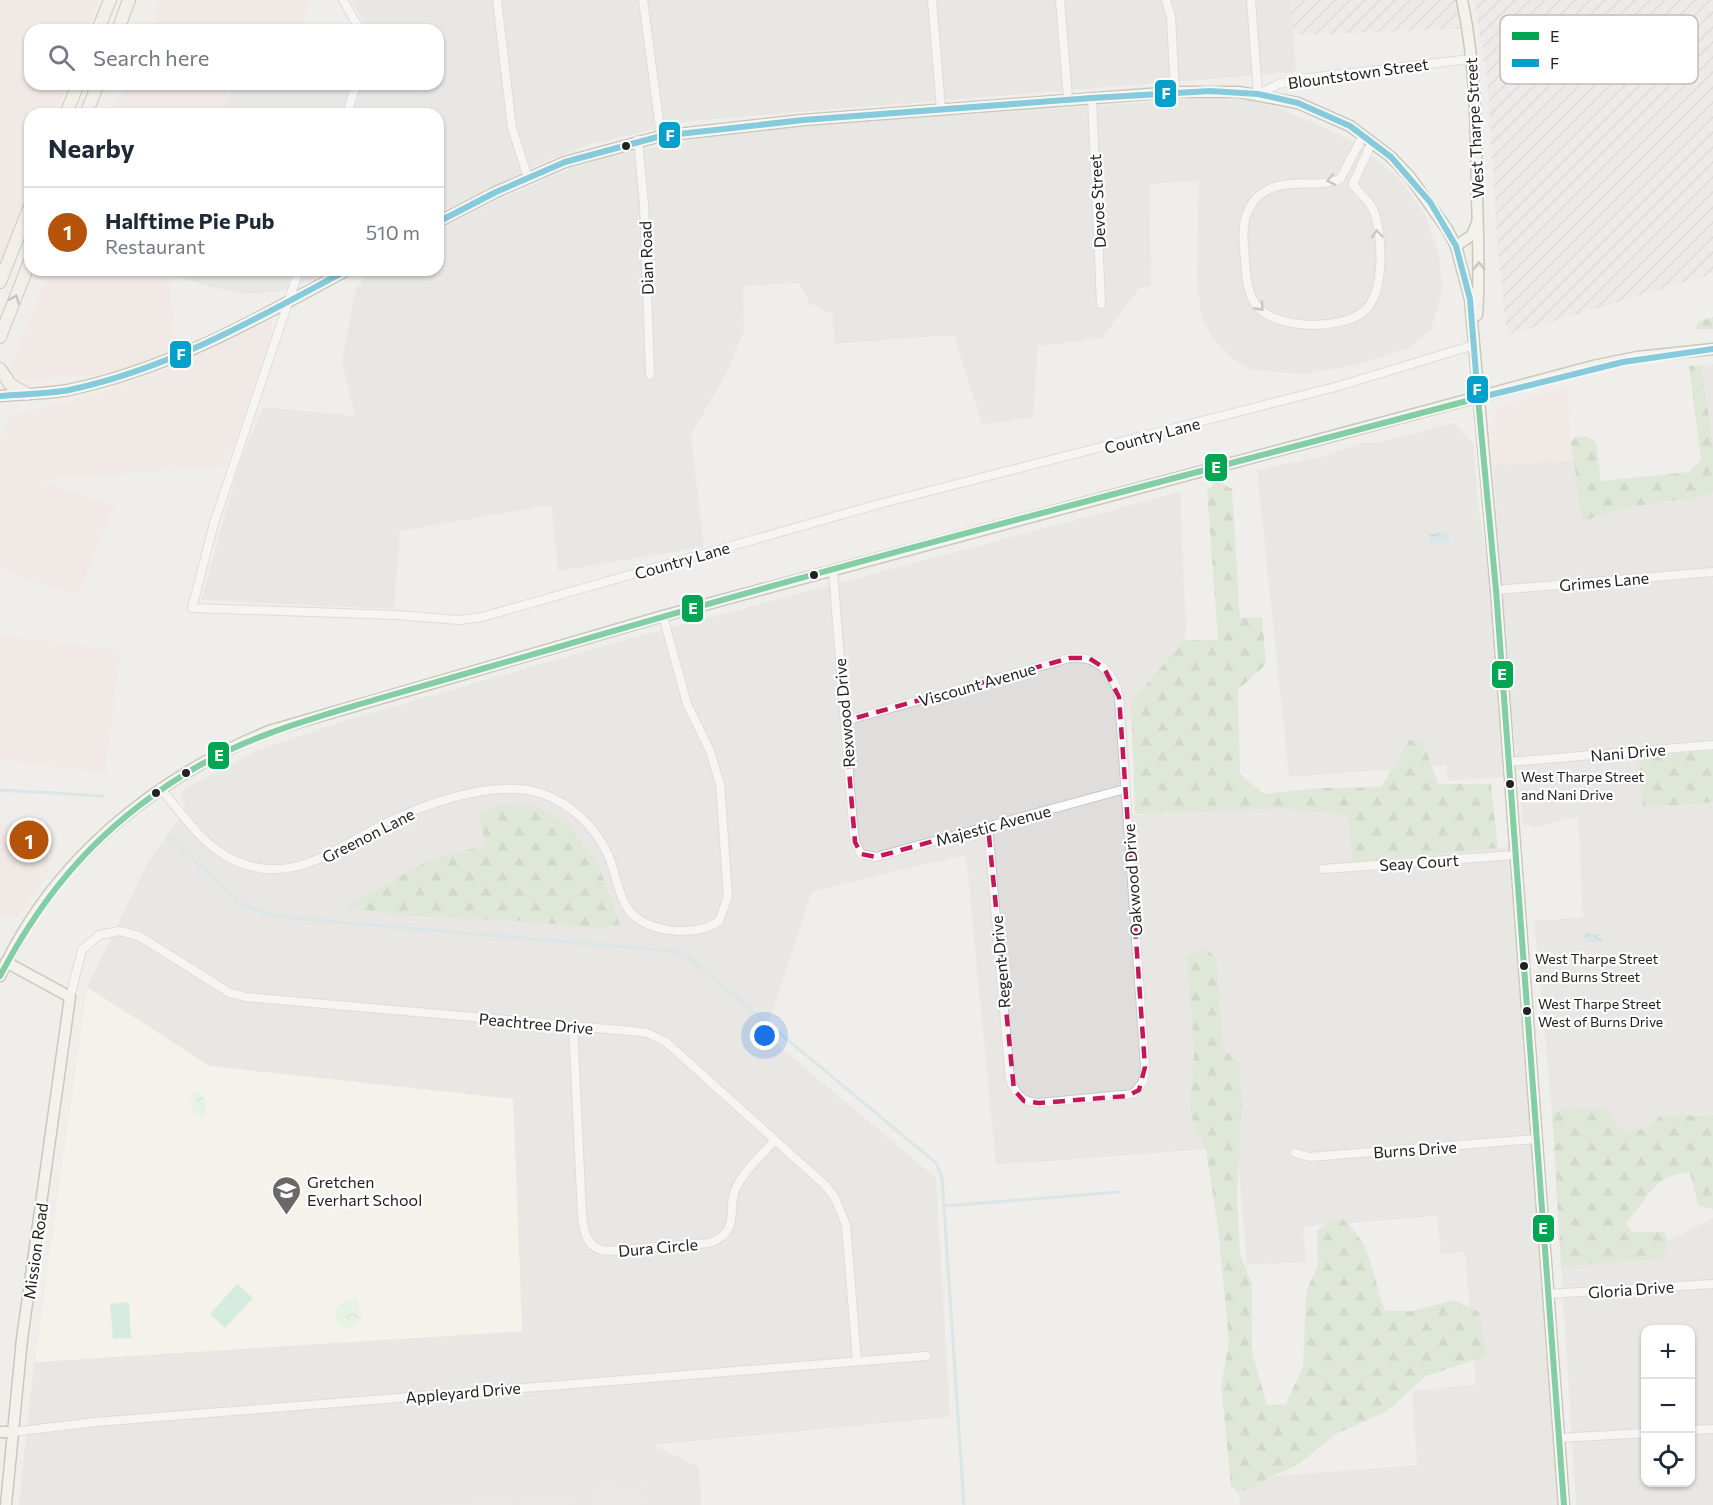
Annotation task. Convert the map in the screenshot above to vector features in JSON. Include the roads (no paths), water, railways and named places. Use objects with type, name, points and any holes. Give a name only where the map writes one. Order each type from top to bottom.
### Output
[{"type":"main road","points":[[100,24],[110,0]]},
{"type":"main road","points":[[120,24],[129,0]]},
{"type":"main road","name":"West Tharpe Street","points":[[1456,246],[1472,235],[1478,223],[1471,58],[1462,0]]},
{"type":"main road","points":[[68,108],[76,90]]},
{"type":"main road","points":[[88,108],[96,90]]},
{"type":"main road","name":"Blountstown Street","points":[[444,219],[528,178],[595,152],[661,136],[789,121],[1068,99],[1175,92],[1258,94]]},
{"type":"main road","points":[[1258,94],[1298,103],[1331,117],[1368,139],[1410,177],[1430,202],[1456,246],[1470,299],[1496,591],[1564,1505]]},
{"type":"main road","points":[[0,282],[24,221]]},
{"type":"main road","points":[[1474,345],[1479,285],[1478,223]]},
{"type":"main road","points":[[0,337],[24,276]]},
{"type":"main road","points":[[0,396],[66,391],[153,367],[216,340],[336,276]]},
{"type":"main road","points":[[0,975],[3,961],[29,924],[76,862],[109,828],[160,788],[212,756],[269,731],[663,616],[1593,366],[1637,357],[1713,349]]},
{"type":"main road","points":[[0,369],[10,384],[27,394]]},
{"type":"main road","points":[[3,961],[70,997]]},
{"type":"main road","name":"Mission Road","points":[[6,1505],[12,1432],[70,997]]},
{"type":"main road","name":"Appleyard Drive","points":[[0,1432],[12,1432]]},
{"type":"street","points":[[343,0],[357,24]]},
{"type":"street","points":[[497,0],[512,128],[528,178]]},
{"type":"street","points":[[643,0],[661,136]]},
{"type":"street","points":[[932,0],[941,109]]},
{"type":"street","points":[[1060,0],[1068,99]]},
{"type":"street","points":[[1166,0],[1171,17],[1175,92]]},
{"type":"street","points":[[1251,0],[1258,94]]},
{"type":"street","name":"Blountstown Street","points":[[1258,94],[1279,84],[1299,79],[1471,58]]},
{"type":"street","points":[[349,108],[355,90]]},
{"type":"street","name":"Devoe Street","points":[[1092,98],[1101,304]]},
{"type":"street","points":[[1368,139],[1353,184],[1369,202],[1376,220],[1381,278],[1375,297],[1363,312],[1344,320],[1300,325],[1279,322],[1269,317],[1254,303],[1247,283],[1243,231],[1247,212],[1257,197],[1272,188],[1340,179],[1368,139]]},
{"type":"street","name":"Dian Road","points":[[638,140],[644,204],[650,375]]},
{"type":"street","points":[[1346,170],[1355,174]]},
{"type":"street","points":[[289,302],[296,276]]},
{"type":"street","name":"Country Lane","points":[[289,302],[214,523],[192,608],[397,615],[459,620],[482,616],[879,504],[1350,382],[1474,345]]},
{"type":"street","name":"Rexwood Drive","points":[[833,571],[853,825],[861,854]]},
{"type":"street","name":"Grimes Lane","points":[[1496,591],[1713,572]]},
{"type":"street","name":"Greenon Lane","points":[[160,788],[195,830],[225,855],[241,862],[274,869],[308,864],[388,822],[463,795],[507,789],[540,793],[574,811],[592,828],[602,843],[623,899],[636,918],[656,926],[704,930],[719,921],[728,896],[720,784],[710,751],[687,704],[663,616]]},
{"type":"street","name":"Viscount Avenue","points":[[844,722],[1070,658],[1089,658],[1107,671]]},
{"type":"street","name":"Oakwood Drive","points":[[1018,1096],[1024,1101],[1039,1103],[1127,1096],[1138,1090],[1143,1082],[1145,1067],[1119,697],[1114,679],[1107,671]]},
{"type":"street","name":"Nani Drive","points":[[1508,762],[1713,745]]},
{"type":"street","name":"Majestic Avenue","points":[[861,854],[876,857],[1125,789]]},
{"type":"street","name":"Regent Drive","points":[[988,826],[1010,1079],[1018,1096]]},
{"type":"street","name":"Seay Court","points":[[1323,869],[1515,855]]},
{"type":"street","name":"Peachtree Drive","points":[[70,997],[74,971],[82,950],[99,935],[119,931],[139,936],[230,993],[246,997],[647,1033],[666,1042],[825,1185],[842,1209],[846,1225],[857,1361]]},
{"type":"street","name":"Dura Circle","points":[[573,1026],[582,1215],[586,1239],[596,1249],[609,1251],[709,1243],[723,1237],[731,1226],[737,1185],[775,1140]]},
{"type":"street","name":"Burns Drive","points":[[1295,1153],[1309,1157],[1536,1140]]},
{"type":"street","name":"Gloria Drive","points":[[1548,1294],[1713,1284]]},
{"type":"street","name":"Appleyard Drive","points":[[12,1432],[96,1422],[926,1356]]},
{"type":"street","points":[[1695,1430],[1713,1429]]},
{"type":"street","points":[[1559,1438],[1641,1433]]},
{"type":"water","points":[[1448,532],[1449,542],[1430,544],[1429,534]]},
{"type":"water","points":[[1590,931],[1591,935],[1601,933],[1602,941],[1585,943],[1584,932]]},
{"type":"waterway","points":[[0,790],[103,796]]},
{"type":"waterway","points":[[167,836],[243,904],[257,911],[291,918],[673,951],[687,956],[936,1163],[942,1178],[964,1505]]},
{"type":"waterway","points":[[945,1206],[1119,1192]]},
{"type":"place","name":"West Tharpe Street and Nani Drive","points":[[1510,784]]},
{"type":"place","name":"Halftime Pie Pub","points":[[29,840]]},
{"type":"place","name":"West Tharpe Street and Burns Street","points":[[1524,966]]},
{"type":"place","name":"West Tharpe Street West of Burns Drive","points":[[1527,1011]]},
{"type":"place","name":"Gretchen Everhart School","points":[[286,1216]]}]
